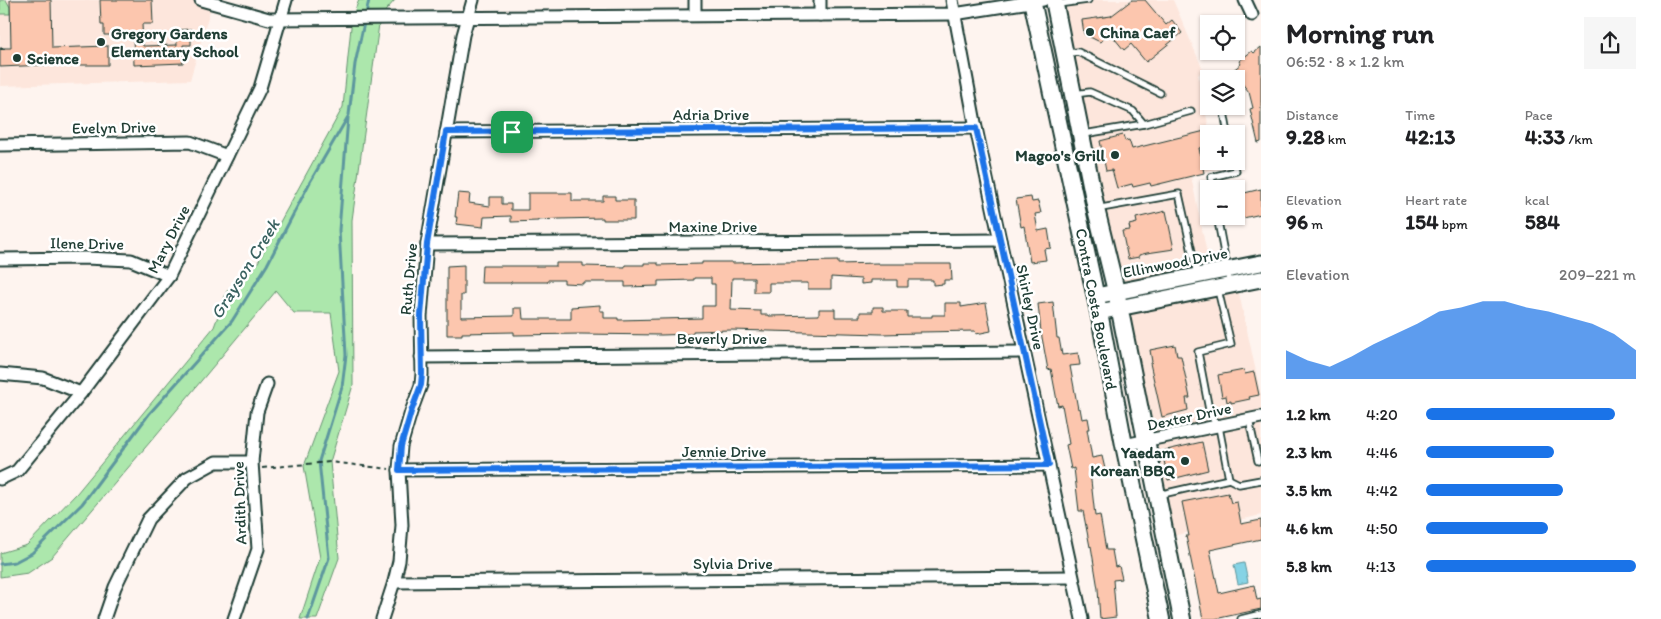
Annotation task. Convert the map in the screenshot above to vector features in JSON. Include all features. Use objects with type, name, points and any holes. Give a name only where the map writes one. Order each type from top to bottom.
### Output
[{"type":"main road","name":"Contra Costa Boulevard","points":[[1043,1],[1065,53],[1096,209],[1116,291],[1182,619]]},
{"type":"main road","name":"Contra Costa Boulevard","points":[[1043,1],[1124,445],[1161,619]]},
{"type":"street","points":[[201,0],[269,19],[954,14],[1043,1]]},
{"type":"street","name":"Mary Drive","points":[[0,479],[17,471],[81,393],[169,276],[260,88],[286,0]]},
{"type":"street","name":"Ruth Drive","points":[[382,619],[399,561],[402,525],[399,470],[401,446],[421,385],[421,316],[427,244],[463,35],[473,0]]},
{"type":"street","points":[[695,0],[695,15]]},
{"type":"street","points":[[820,0],[820,15]]},
{"type":"street","name":"Shirley Drive","points":[[952,0],[976,128],[1082,619]]},
{"type":"street","points":[[1245,0],[1252,15]]},
{"type":"street","name":"Adria Drive","points":[[446,132],[976,128]]},
{"type":"street","name":"Evelyn Drive","points":[[0,145],[190,142],[226,156]]},
{"type":"street","name":"Maxine Drive","points":[[427,244],[1000,240]]},
{"type":"street","name":"Ilene Drive","points":[[0,259],[85,258],[131,260],[169,276]]},
{"type":"street","name":"Ellinwood Drive","points":[[1098,304],[1116,291],[1261,263]]},
{"type":"street","name":"Ellinwood Drive","points":[[1098,304],[1119,308],[1261,279]]},
{"type":"street","name":"Beverly Drive","points":[[421,357],[1024,352]]},
{"type":"street","points":[[0,374],[43,378],[81,393]]},
{"type":"street","name":"Ardith Drive","points":[[234,619],[258,549],[252,465],[257,412],[267,384]]},
{"type":"street","name":"Dexter Drive","points":[[1124,445],[1261,417]]},
{"type":"street","points":[[104,619],[115,587],[148,519],[187,478],[216,462],[252,465]]},
{"type":"street","name":"Jennie Drive","points":[[399,470],[1049,465]]},
{"type":"street","name":"Sylvia Drive","points":[[394,582],[1072,577]]},
{"type":"lane","points":[[1043,1],[1088,0]]},
{"type":"lane","points":[[1065,53],[1078,52],[1160,93]]},
{"type":"lane","points":[[1074,94],[1090,92],[1133,111],[1144,124]]},
{"type":"lane","points":[[1082,134],[1144,124],[1191,111]]},
{"type":"lane","points":[[1212,180],[1211,177],[1236,170]]},
{"type":"lane","points":[[1096,209],[1179,194],[1197,276]]},
{"type":"lane","points":[[1219,225],[1227,270],[1224,287],[1231,344],[1198,352],[1210,415],[1219,426],[1230,479]]},
{"type":"lane","points":[[1249,420],[1258,460]]},
{"type":"lane","points":[[1156,495],[1230,479],[1239,484],[1261,480]]},
{"type":"lane","points":[[1241,619],[1261,614]]},
{"type":"path","points":[[0,49],[7,49]]},
{"type":"path","points":[[252,465],[304,466],[330,462],[399,470]]},
{"type":"shaded area","name":"Gregory Gardens Elementary School","points":[[0,0],[213,0],[190,80],[0,86]]},
{"type":"shaded area","points":[[1054,0],[1173,0],[1203,70],[1200,70],[1198,75],[1200,85],[1200,115],[1206,115],[1208,125],[1200,125],[1200,170],[1211,170],[1191,176],[1211,273],[1116,291]]},
{"type":"shaded area","points":[[1237,284],[1261,395],[1261,515],[1164,538],[1119,308]]},
{"type":"green space","points":[[0,0],[6,0],[10,7],[10,14],[0,14]]},
{"type":"green space","points":[[359,0],[395,0],[380,17],[352,220],[353,385],[330,462],[339,558],[317,619],[300,619],[320,558],[304,466],[339,371],[331,313],[294,313],[276,291],[52,557],[28,573],[0,577],[0,553],[27,545],[77,493],[214,327],[227,291],[257,264],[343,107],[352,17]]},
{"type":"water","points":[[1244,563],[1248,582],[1238,584],[1234,565]]},
{"type":"building","points":[[10,0],[51,0],[52,48],[108,46],[108,65],[0,67],[0,48],[11,48]]},
{"type":"building","points":[[100,0],[152,0],[153,24],[142,24],[143,46],[177,45],[176,30],[191,29],[191,45],[183,45],[183,63],[134,65],[133,35],[104,35],[104,25],[101,25]]},
{"type":"building","points":[[1132,0],[1145,0],[1166,25],[1172,20],[1182,33],[1146,62],[1131,44],[1124,50],[1110,33],[1100,42],[1084,34],[1082,20],[1111,16]]},
{"type":"building","points":[[1261,47],[1261,142],[1258,143],[1250,109],[1253,108],[1249,92],[1245,87],[1245,70],[1233,70],[1241,64],[1239,61],[1245,60],[1245,56],[1252,51],[1254,53]]},
{"type":"building","points":[[1200,132],[1200,170],[1203,170],[1204,173],[1151,186],[1150,183],[1133,187],[1132,184],[1117,188],[1112,170],[1106,171],[1100,141],[1123,135],[1125,141],[1129,140],[1132,149]]},
{"type":"building","points":[[1261,189],[1261,214],[1245,218],[1245,193]]},
{"type":"building","points":[[458,193],[470,194],[469,203],[490,206],[490,197],[502,197],[502,204],[511,204],[511,210],[528,210],[528,193],[572,193],[572,201],[603,201],[603,196],[615,196],[615,200],[634,200],[634,220],[603,220],[603,218],[511,222],[511,216],[484,217],[483,227],[456,224]]},
{"type":"building","points":[[1031,197],[1032,202],[1038,201],[1041,213],[1035,214],[1038,231],[1048,229],[1051,248],[1044,249],[1046,260],[1030,262],[1024,226],[1021,227],[1016,199]]},
{"type":"building","points":[[1166,211],[1174,249],[1147,253],[1128,259],[1122,231],[1130,230],[1129,225],[1137,223],[1136,218]]},
{"type":"building","points":[[838,261],[838,264],[951,264],[952,280],[944,280],[944,284],[933,285],[933,280],[908,280],[908,287],[897,287],[897,280],[871,280],[871,283],[861,284],[861,279],[831,277],[831,289],[808,289],[808,283],[769,283],[769,292],[754,292],[754,278],[732,278],[731,310],[761,311],[761,315],[769,316],[819,315],[819,309],[835,309],[835,317],[860,317],[860,312],[873,312],[873,307],[883,307],[883,311],[907,311],[907,317],[932,317],[932,315],[945,315],[945,303],[961,303],[961,307],[986,303],[991,331],[976,334],[975,331],[882,334],[731,330],[693,331],[693,334],[661,335],[514,335],[514,332],[447,335],[447,266],[464,265],[464,295],[461,295],[461,317],[514,316],[514,308],[522,308],[523,319],[571,319],[571,307],[600,305],[600,311],[604,311],[604,318],[618,318],[618,320],[702,318],[702,306],[715,306],[715,284],[711,284],[711,278],[658,281],[658,286],[625,287],[625,282],[583,282],[583,284],[564,283],[564,280],[481,283],[482,266],[556,266],[556,263],[583,263],[583,266],[625,267],[625,265],[644,265],[644,263],[658,263],[658,265],[702,264],[702,262]]},
{"type":"building","points":[[1053,302],[1057,338],[1059,338],[1062,355],[1078,353],[1080,365],[1070,366],[1078,409],[1080,408],[1082,419],[1088,418],[1090,429],[1087,429],[1092,458],[1102,456],[1105,469],[1090,472],[1095,516],[1100,515],[1106,550],[1112,550],[1115,567],[1119,566],[1122,579],[1113,580],[1116,617],[1100,619],[1098,589],[1091,546],[1083,511],[1079,511],[1074,468],[1071,469],[1066,445],[1069,444],[1062,405],[1058,406],[1051,369],[1048,370],[1038,304]]},
{"type":"building","points":[[1175,345],[1177,356],[1181,356],[1190,398],[1186,398],[1188,410],[1162,417],[1150,363],[1152,362],[1150,350]]},
{"type":"building","points":[[1244,370],[1245,374],[1254,372],[1259,395],[1249,397],[1250,399],[1231,403],[1231,401],[1227,402],[1226,396],[1222,397],[1218,375]]},
{"type":"building","points":[[1202,442],[1208,470],[1168,480],[1162,451]]},
{"type":"building","points":[[1228,493],[1231,503],[1237,502],[1241,524],[1261,520],[1261,539],[1210,550],[1219,593],[1254,585],[1257,600],[1261,599],[1261,609],[1215,619],[1203,619],[1186,536],[1189,536],[1182,502]]},
{"type":"waterway","name":"Grayson Creek","points":[[0,564],[15,562],[32,553],[82,504],[149,414],[232,321],[267,265],[310,182],[349,115],[355,64],[369,0]]},
{"type":"waterway","points":[[308,619],[329,558],[319,461],[342,387],[346,355],[339,230],[348,118]]},
{"type":"place","name":"China Caef","points":[[1090,32]]},
{"type":"place","name":"Gregory Gardens Elementary School","points":[[101,42]]},
{"type":"place","name":"Science","points":[[17,58]]},
{"type":"place","name":"Magoo's Grill","points":[[1115,155]]},
{"type":"place","name":"Yaedam Korean BBQ","points":[[1185,461]]},
{"type":"route","points":[[976,128],[1049,465],[399,470],[401,446],[421,385],[421,316],[427,244],[446,132],[512,132],[976,128]]}]
